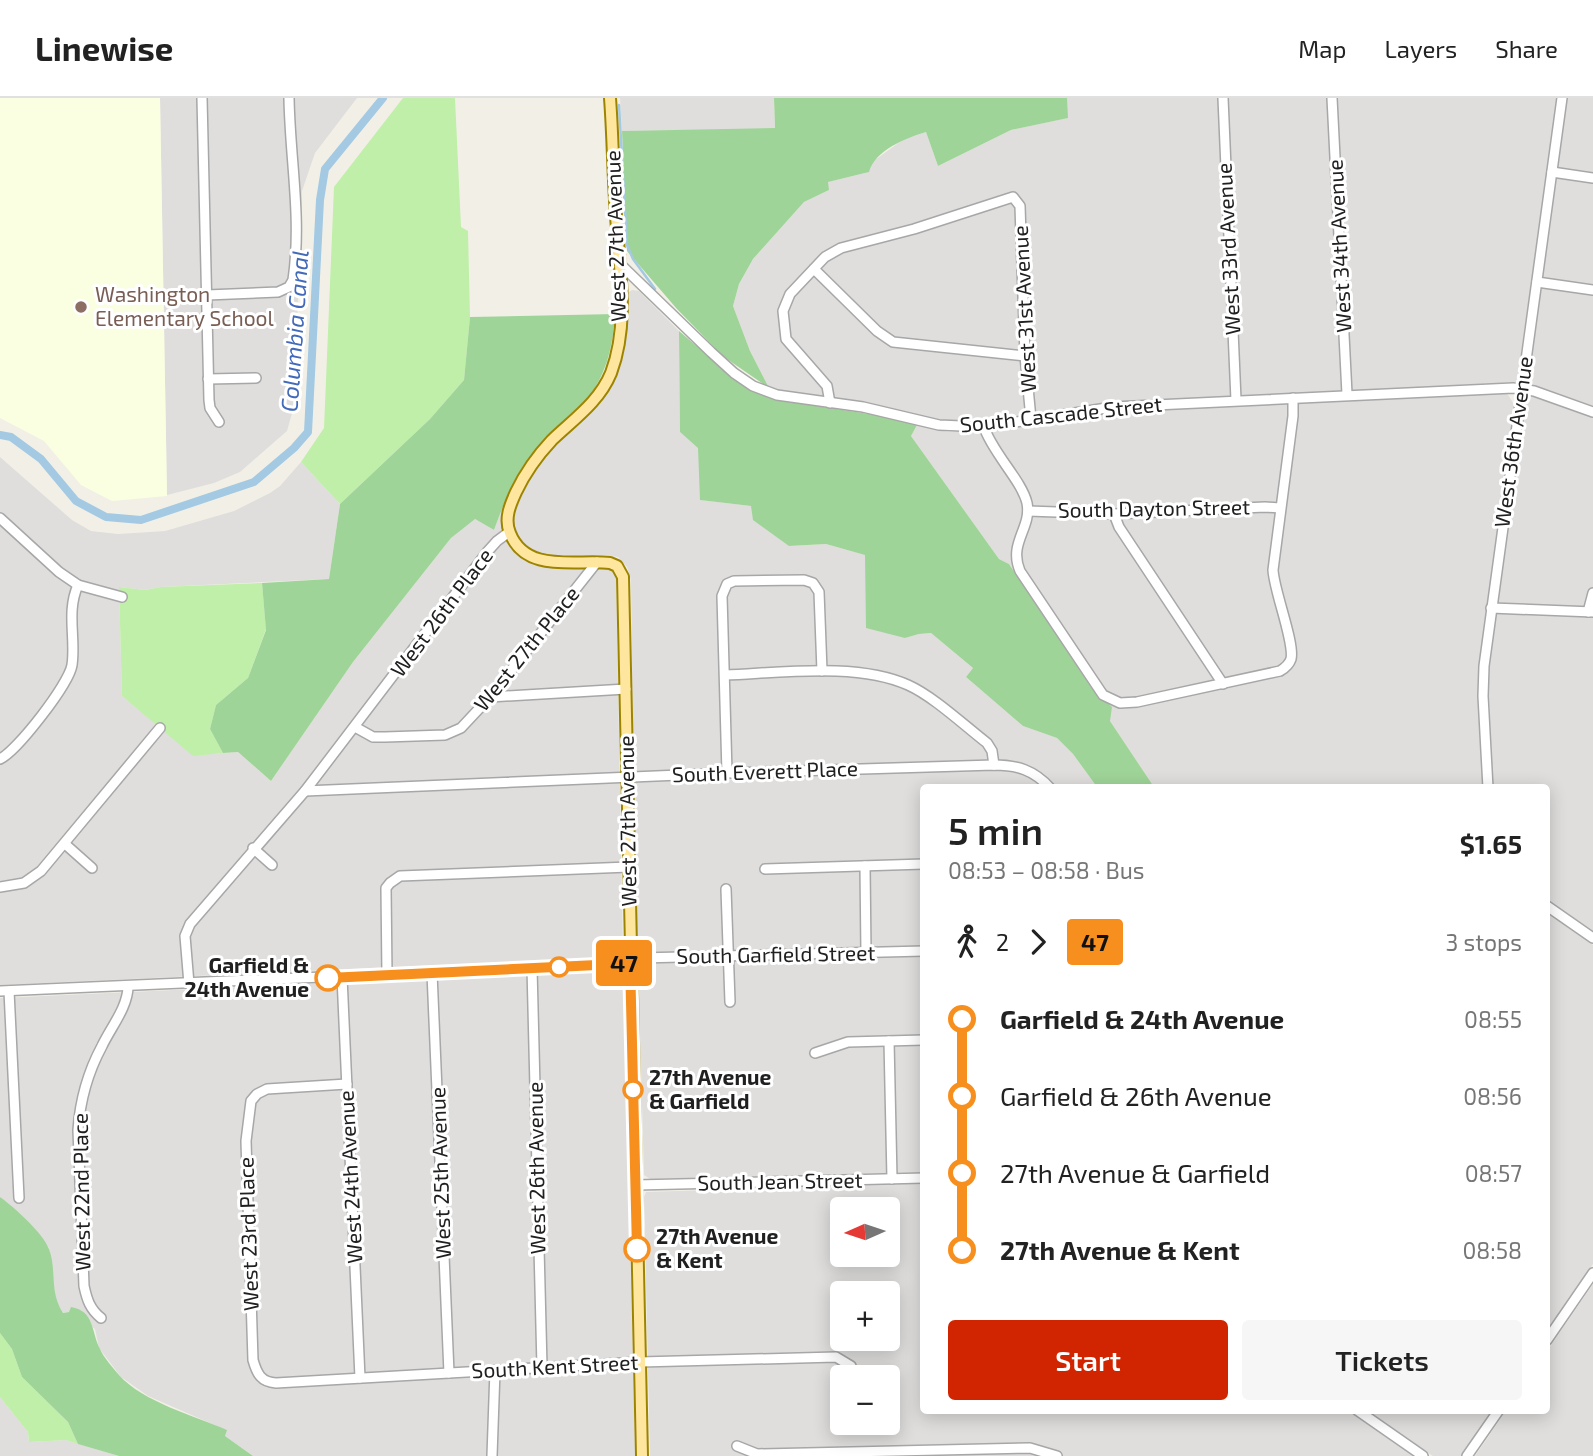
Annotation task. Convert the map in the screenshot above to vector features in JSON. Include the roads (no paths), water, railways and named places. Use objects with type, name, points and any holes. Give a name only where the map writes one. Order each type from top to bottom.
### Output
[{"type":"main road","name":"West 27th Avenue","points":[[610,374],[621,328],[611,98]]},
{"type":"main road","name":"West 26th Place","points":[[509,533],[507,522],[510,508],[527,471],[551,441],[593,402],[610,374]]},
{"type":"main road","points":[[509,533],[520,547],[541,560],[562,563],[597,562]]},
{"type":"main road","name":"West 27th Avenue","points":[[597,562],[617,566],[624,583],[642,1456]]},
{"type":"street","points":[[202,98],[208,379],[210,408],[219,422]]},
{"type":"street","points":[[207,295],[278,292],[289,287],[293,280],[297,207],[289,134],[289,98]]},
{"type":"street","name":"West 33rd Avenue","points":[[1223,98],[1236,400]]},
{"type":"street","name":"West 34th Avenue","points":[[1332,98],[1347,394]]},
{"type":"street","name":"West 36th Avenue","points":[[1488,784],[1483,681],[1562,98]]},
{"type":"street","points":[[1552,172],[1593,178]]},
{"type":"street","name":"West 31st Avenue","points":[[814,269],[825,257],[841,247],[914,229],[1009,197],[1016,199],[1020,206],[1031,419]]},
{"type":"street","name":"South Cascade Street","points":[[619,263],[742,379],[777,395],[863,407],[939,425],[984,427],[1104,408],[1347,394],[1522,388],[1593,412]]},
{"type":"street","points":[[830,403],[827,386],[792,348],[783,330],[783,311],[790,294],[814,269],[877,331],[893,342],[1026,356]]},
{"type":"street","points":[[1537,282],[1593,290]]},
{"type":"street","points":[[208,379],[256,378]]},
{"type":"street","points":[[984,427],[1026,499],[1028,511],[1016,549],[1020,571],[1094,684],[1103,695],[1113,701],[1127,703],[1280,671],[1291,660],[1291,648],[1275,589],[1273,570],[1293,398]]},
{"type":"street","name":"South Dayton Street","points":[[1028,511],[1114,514],[1280,508]]},
{"type":"street","points":[[1114,514],[1119,527],[1223,684]]},
{"type":"street","points":[[0,518],[59,572],[78,585],[122,597]]},
{"type":"street","name":"West 26th Place","points":[[189,984],[186,936],[190,923],[305,790],[488,551],[509,533]]},
{"type":"street","name":"West 27th Place","points":[[355,727],[373,737],[445,735],[469,722],[597,562]]},
{"type":"street","points":[[727,773],[722,596],[727,584],[734,581],[804,580],[813,583],[819,592],[822,671]]},
{"type":"street","points":[[0,759],[14,749],[69,676],[72,664],[70,607],[78,585]]},
{"type":"street","points":[[1491,608],[1591,612],[1593,593]]},
{"type":"street","points":[[725,675],[822,671],[865,675],[909,685],[987,743],[992,751],[994,765]]},
{"type":"street","points":[[490,696],[626,689]]},
{"type":"street","points":[[0,887],[12,887],[35,877],[159,728]]},
{"type":"street","name":"South Everett Place","points":[[305,790],[994,765],[1023,768],[1033,772],[1046,784]]},
{"type":"street","points":[[65,844],[92,868]]},
{"type":"street","points":[[253,848],[272,865]]},
{"type":"street","points":[[765,869],[920,864]]},
{"type":"street","points":[[865,866],[866,953]]},
{"type":"street","points":[[387,975],[385,896],[390,883],[400,876],[629,867]]},
{"type":"street","points":[[726,890],[730,1002]]},
{"type":"street","points":[[1550,908],[1593,938]]},
{"type":"street","name":"South Garfield Street","points":[[5,991],[618,964],[640,958],[920,951]]},
{"type":"street","name":"West 26th Avenue","points":[[532,968],[542,1367]]},
{"type":"street","name":"West 25th Avenue","points":[[432,973],[449,1373]]},
{"type":"street","name":"West 24th Avenue","points":[[342,977],[360,1378]]},
{"type":"street","name":"West 22nd Place","points":[[101,1318],[87,1302],[84,1286],[79,1112],[87,1080],[126,1001],[128,986]]},
{"type":"street","points":[[5,991],[19,1198]]},
{"type":"street","points":[[815,1052],[837,1043],[920,1040]]},
{"type":"street","points":[[889,1041],[892,1179]]},
{"type":"street","name":"West 23rd Place","points":[[259,1376],[253,1360],[246,1141],[251,1101],[257,1094],[267,1090],[347,1084]]},
{"type":"street","name":"South Jean Street","points":[[636,1185],[920,1178]]},
{"type":"street","points":[[1550,1336],[1593,1273]]},
{"type":"street","name":"South Kent Street","points":[[259,1376],[268,1382],[276,1382],[640,1362],[836,1357],[848,1365]]},
{"type":"street","points":[[492,1456],[495,1370]]},
{"type":"street","points":[[1363,1414],[1423,1456]]},
{"type":"street","points":[[1467,1456],[1496,1414]]},
{"type":"street","points":[[737,1446],[757,1454],[933,1453],[1030,1448],[1057,1456]]},
{"type":"waterway","name":"Columbia Canal","points":[[0,435],[11,437],[41,459],[76,501],[106,517],[141,520],[254,482],[294,448],[308,432],[320,200],[325,169],[383,98]]},
{"type":"waterway","points":[[619,105],[627,245],[633,259],[655,289]]},
{"type":"place","name":"Washington Elementary School","points":[[81,307]]},
{"type":"place","name":"Garfield & 24th Avenue","points":[[328,978]]},
{"type":"place","name":"27th Avenue & Garfield","points":[[633,1090]]},
{"type":"place","name":"27th Avenue & Kent","points":[[637,1249]]}]
